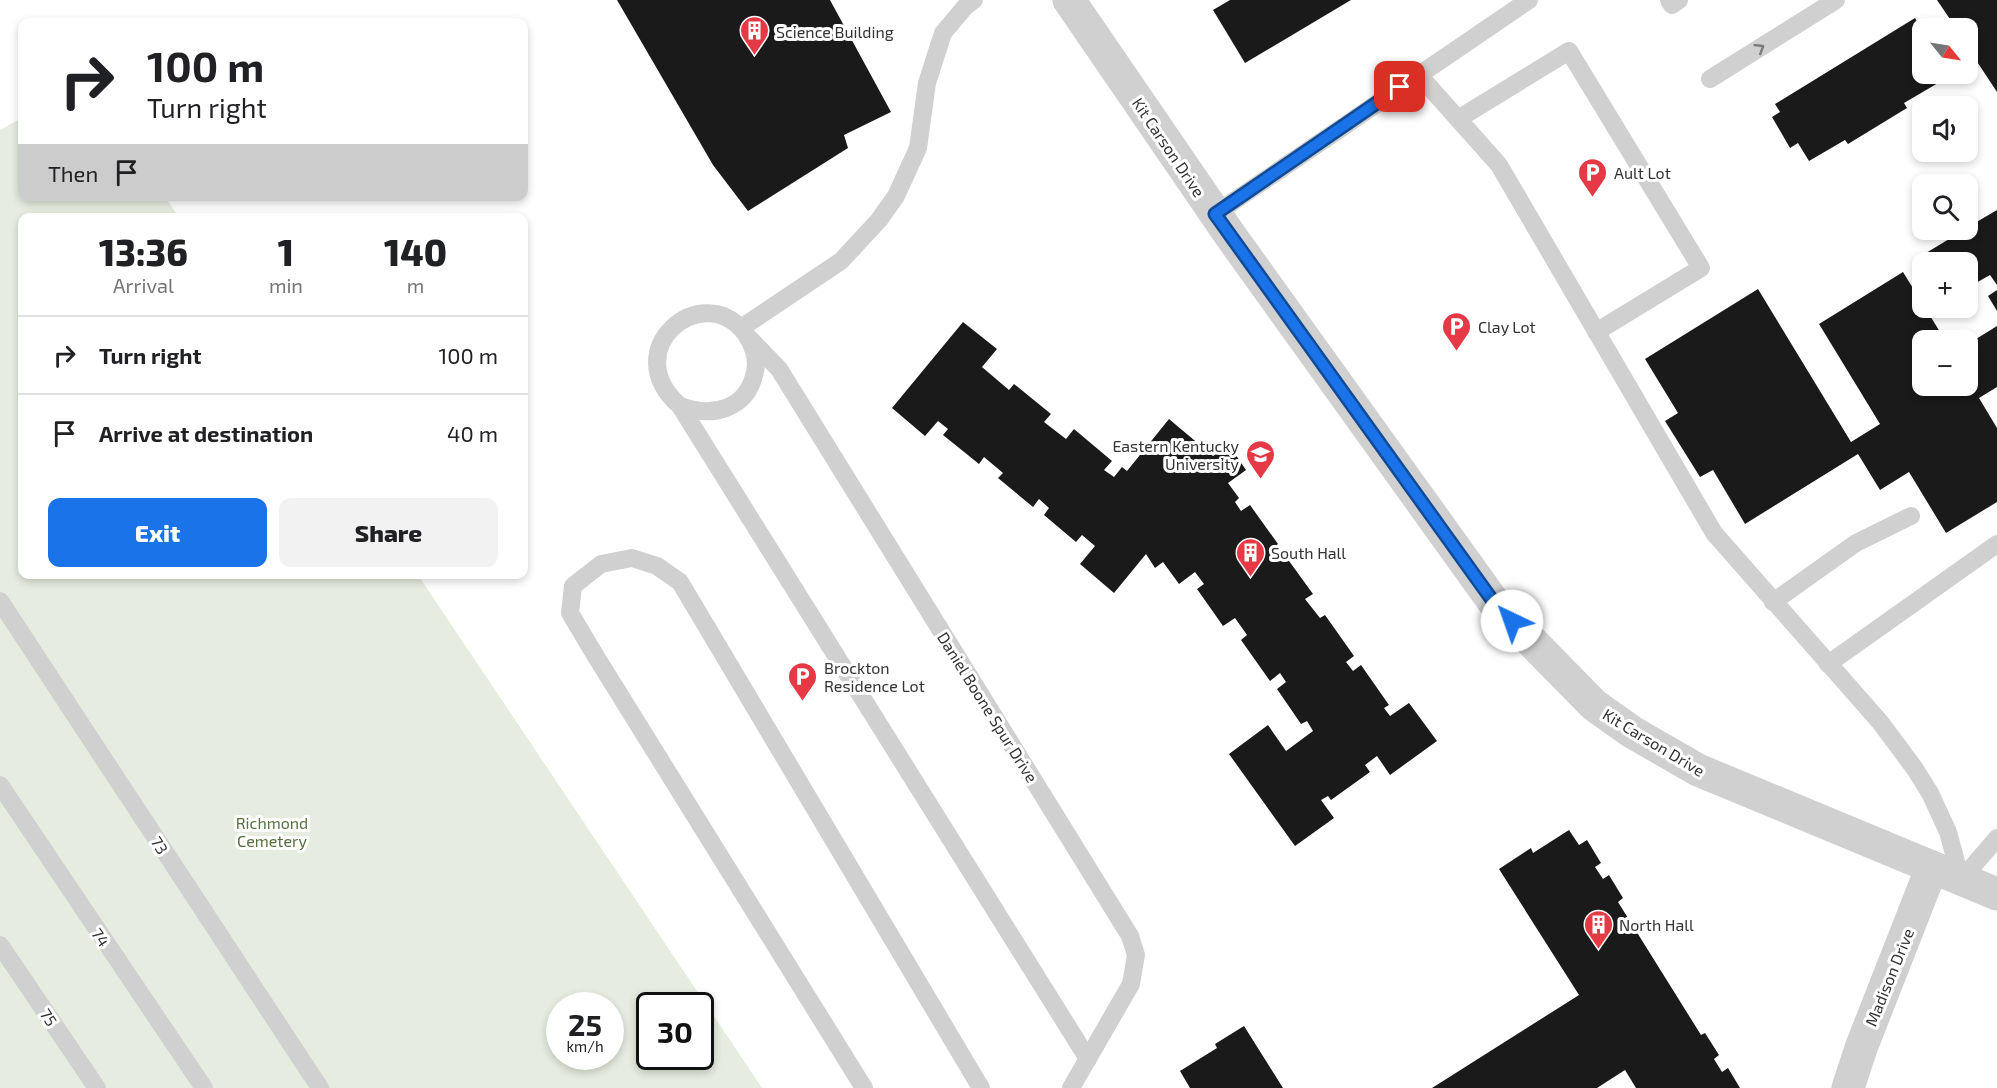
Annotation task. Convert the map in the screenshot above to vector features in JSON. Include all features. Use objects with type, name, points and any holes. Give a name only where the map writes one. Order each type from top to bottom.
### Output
[{"type":"street","name":"Kit Carson Drive","points":[[1069,0],[1215,214],[1495,604],[1594,705],[1632,732],[1698,770],[1997,894]]},
{"type":"street","name":"Madison Drive","points":[[1848,1088],[1865,1037],[1932,867]]},
{"type":"lane","points":[[745,334],[840,261],[879,220],[897,196],[918,148],[927,83],[943,33],[974,0]]},
{"type":"lane","points":[[1215,214],[1529,0]]},
{"type":"lane","points":[[1669,0],[1672,5],[1679,0]]},
{"type":"lane","points":[[1710,79],[1836,0]]},
{"type":"lane","points":[[1458,119],[1569,51],[1701,268],[1596,332]]},
{"type":"lane","points":[[1418,74],[1499,165],[1714,533],[1881,722],[1915,769],[1930,793],[1948,832],[1961,880]]},
{"type":"lane","points":[[680,406],[695,412],[711,412],[727,408],[740,399],[750,386],[755,371],[755,355],[745,334],[727,318],[711,314],[695,315],[679,321],[667,333],[659,347],[657,364],[659,380],[667,395],[680,406],[1088,1059]]},
{"type":"lane","name":"Daniel Boone Spur Drive","points":[[745,334],[779,369],[1130,936],[1136,955],[1131,984],[1071,1088]]},
{"type":"lane","points":[[1773,602],[1856,543],[1911,516]]},
{"type":"lane","points":[[1828,664],[1997,544]]},
{"type":"lane","points":[[864,1088],[570,613],[573,586],[601,564],[632,558],[657,566],[680,582],[981,1088]]},
{"type":"lane","name":"73","points":[[0,601],[320,1088]]},
{"type":"lane","name":"74","points":[[0,785],[204,1088]]},
{"type":"lane","points":[[1961,880],[1997,838]]},
{"type":"lane","name":"75","points":[[0,945],[97,1088]]},
{"type":"green space","name":"Richmond Cemetery","points":[[18,120],[18,201],[168,201],[176,213],[18,213],[18,579],[421,579],[698,992],[636,992],[636,1070],[714,1070],[714,1016],[762,1088],[0,1088],[0,130]]},
{"type":"building","name":"Science Building","points":[[617,0],[830,0],[891,112],[844,135],[848,148],[748,211],[713,165]]},
{"type":"building","points":[[1230,0],[1351,0],[1245,63],[1213,10]]},
{"type":"building","points":[[1937,0],[1997,0],[1997,92],[1978,63],[1978,18],[1949,18]]},
{"type":"building","points":[[1912,20],[1912,84],[1936,84],[1912,96],[1904,103],[1907,108],[1848,144],[1845,140],[1809,161],[1798,143],[1790,148],[1772,117],[1780,112],[1775,104]]},
{"type":"building","points":[[1997,210],[1997,285],[1990,275],[1978,282],[1978,252],[1928,252],[1947,240],[1978,240],[1978,221]]},
{"type":"building","points":[[1903,272],[1912,287],[1912,318],[1931,318],[1939,330],[1912,330],[1912,396],[1978,396],[1978,338],[1997,326],[1997,387],[1979,398],[1997,428],[1997,502],[1946,533],[1909,472],[1880,490],[1858,454],[1745,524],[1713,470],[1700,477],[1665,421],[1678,413],[1645,359],[1758,289],[1851,442],[1880,424],[1819,324]]},
{"type":"building","points":[[1997,290],[1997,311],[1988,296]]},
{"type":"building","name":"South Hall","points":[[963,322],[997,349],[982,367],[1009,390],[1014,384],[1051,414],[1044,422],[1066,439],[1074,429],[1112,461],[1104,470],[1114,477],[1122,467],[1127,471],[1169,419],[1213,456],[1229,445],[1246,470],[1228,483],[1239,498],[1235,502],[1241,511],[1250,505],[1278,544],[1269,550],[1276,560],[1284,554],[1313,594],[1305,599],[1320,618],[1325,615],[1354,656],[1346,662],[1353,671],[1361,665],[1389,705],[1384,708],[1390,716],[1409,703],[1437,741],[1390,775],[1377,756],[1365,765],[1370,772],[1331,800],[1328,796],[1321,800],[1334,818],[1295,846],[1229,754],[1268,725],[1286,751],[1313,731],[1307,721],[1301,724],[1277,689],[1286,682],[1280,673],[1270,681],[1241,640],[1247,635],[1235,618],[1223,626],[1197,589],[1204,584],[1195,572],[1179,584],[1163,562],[1155,568],[1146,554],[1114,593],[1080,564],[1095,546],[1082,535],[1076,542],[1044,515],[1049,508],[1039,499],[1033,507],[998,478],[1003,473],[984,457],[979,464],[943,435],[948,429],[938,421],[925,436],[892,408]]},
{"type":"building","name":"North Hall","points":[[1569,830],[1579,845],[1587,840],[1601,863],[1595,867],[1603,879],[1609,875],[1623,898],[1618,902],[1701,1035],[1705,1033],[1719,1055],[1714,1059],[1722,1072],[1728,1068],[1740,1088],[1636,1088],[1625,1070],[1597,1088],[1432,1088],[1579,995],[1499,869],[1531,848],[1533,853]]},
{"type":"building","points":[[1244,1026],[1283,1088],[1190,1088],[1180,1071],[1217,1048],[1215,1044]]},
{"type":"place","name":"Science Building","points":[[755,56]]},
{"type":"place","name":"Ault Lot","points":[[1593,198]]},
{"type":"place","name":"Clay Lot","points":[[1457,352]]},
{"type":"place","name":"Eastern Kentucky University","points":[[1260,480]]},
{"type":"place","name":"South Hall","points":[[1250,578]]},
{"type":"place","name":"Brockton Residence Lot","points":[[803,702]]},
{"type":"place","name":"North Hall","points":[[1598,950]]},
{"type":"route","points":[[1400,87],[1215,214],[1495,604],[1512,621]]}]
